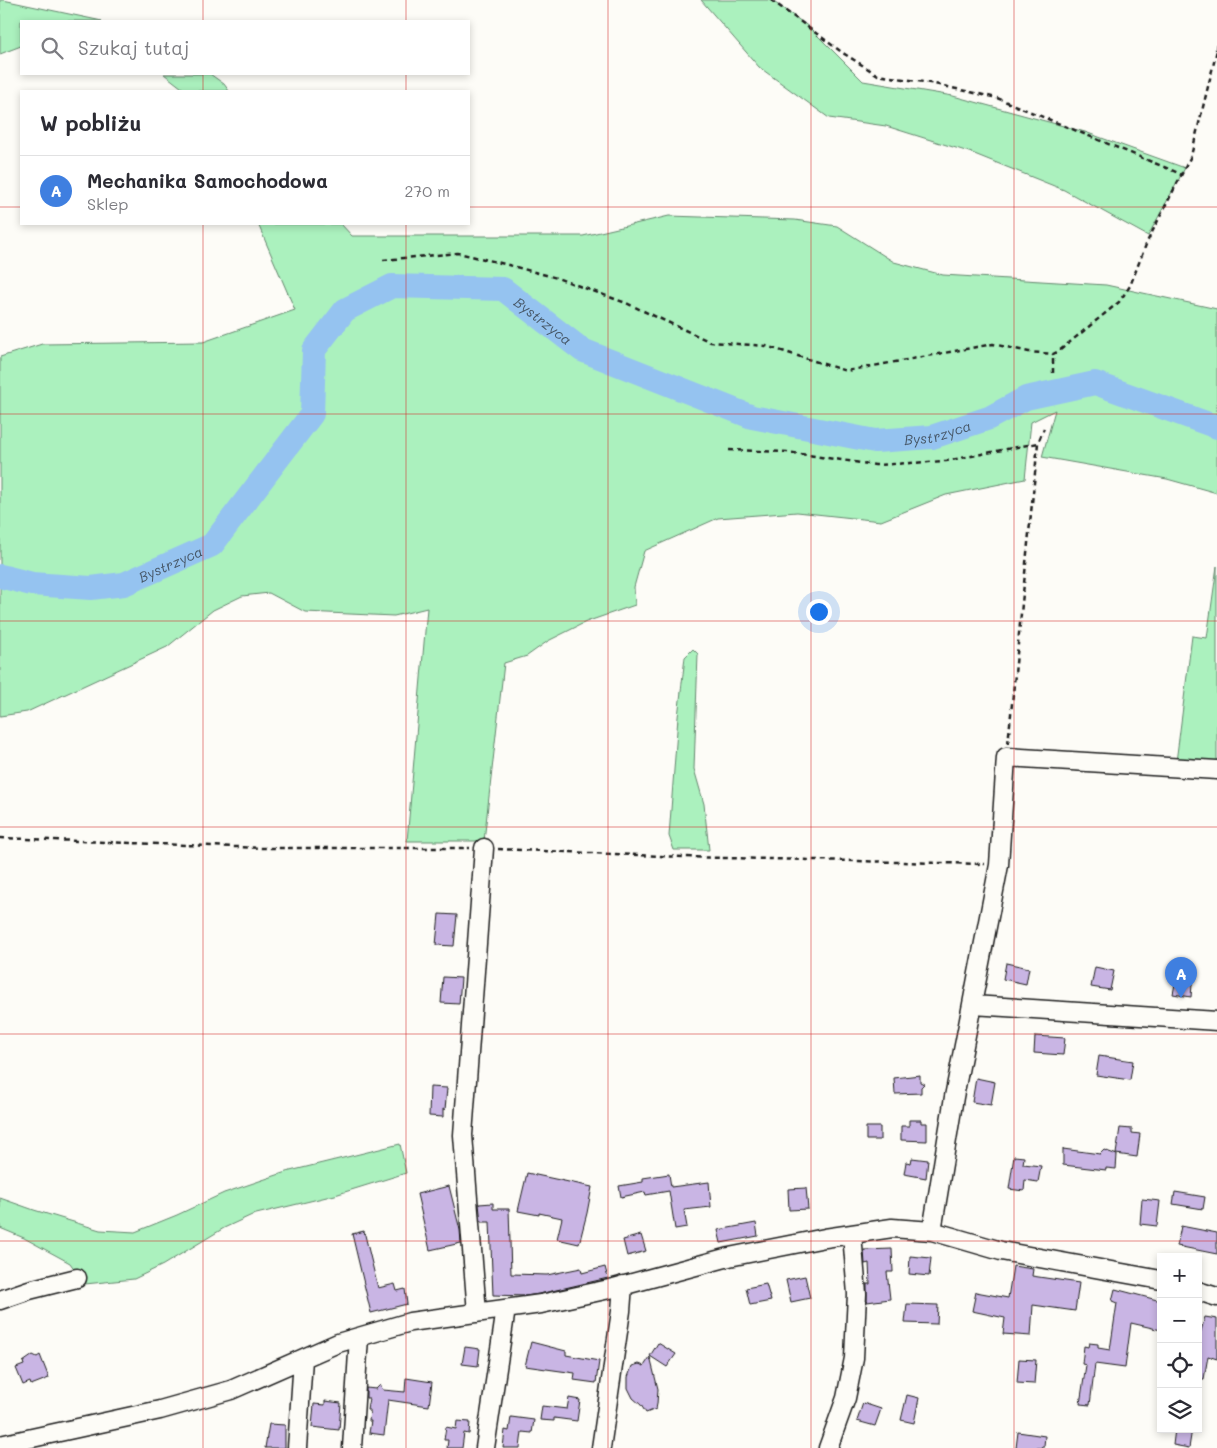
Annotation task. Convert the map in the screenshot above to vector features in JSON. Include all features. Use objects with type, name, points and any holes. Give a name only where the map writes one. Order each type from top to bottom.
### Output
[{"type":"street","points":[[932,1231],[954,1097],[999,865],[1006,757],[1217,770]]},
{"type":"street","points":[[478,1313],[469,1187],[463,1135],[484,848]]},
{"type":"street","points":[[972,1005],[1217,1021]]},
{"type":"street","points":[[0,1446],[160,1410],[231,1390],[338,1343],[410,1322],[541,1304],[623,1285],[729,1256],[892,1228],[932,1231],[1001,1251],[1157,1279]]},
{"type":"street","points":[[828,1448],[846,1398],[854,1358],[856,1294],[852,1234]]},
{"type":"street","points":[[0,1300],[29,1290],[76,1278]]},
{"type":"street","points":[[601,1448],[623,1285]]},
{"type":"street","points":[[1202,1292],[1217,1297]]},
{"type":"street","points":[[485,1448],[506,1309]]},
{"type":"street","points":[[352,1448],[359,1337]]},
{"type":"street","points":[[296,1448],[303,1359]]},
{"type":"path","points":[[771,0],[842,53],[878,75],[930,83],[997,98],[1181,174]]},
{"type":"path","points":[[383,260],[458,253],[497,262],[557,278],[626,303],[711,342],[766,346],[846,371],[993,344],[1029,352],[1053,354],[1119,302],[1130,286],[1147,242],[1191,156],[1217,42]]},
{"type":"path","points":[[1052,373],[1053,354]]},
{"type":"path","points":[[1006,757],[1038,444],[1044,428]]},
{"type":"path","points":[[729,450],[787,452],[875,465],[946,461],[1038,444]]},
{"type":"green space","points":[[0,0],[97,20],[20,20],[20,46],[0,54]]},
{"type":"green space","points":[[701,0],[771,0],[809,27],[863,81],[953,96],[1085,132],[1185,168],[1148,236],[1064,190],[972,153],[886,126],[829,118],[759,67]]},
{"type":"green space","points":[[165,75],[211,75],[224,84],[228,90],[185,90]]},
{"type":"green space","points":[[669,216],[795,220],[837,226],[894,262],[943,275],[1106,285],[1217,309],[1217,493],[1167,479],[1042,457],[1055,410],[1031,422],[1025,479],[946,495],[881,521],[797,512],[718,518],[644,551],[634,587],[635,605],[586,622],[548,641],[527,656],[504,663],[484,841],[407,841],[427,608],[394,616],[305,612],[269,593],[242,596],[213,610],[167,647],[27,712],[0,716],[0,357],[42,344],[203,342],[295,310],[258,225],[342,225],[352,236],[583,236]]},
{"type":"green space","points":[[1217,566],[1217,765],[1176,762],[1192,636],[1207,638]]},
{"type":"green space","points":[[693,649],[698,654],[694,769],[704,804],[709,850],[674,850],[669,836],[678,717],[685,657]]},
{"type":"green space","points":[[400,1144],[406,1173],[335,1195],[252,1215],[224,1228],[163,1265],[134,1279],[85,1284],[70,1263],[24,1238],[0,1228],[0,1198],[100,1230],[135,1232],[224,1193],[286,1172]]},
{"type":"building","points":[[439,914],[457,915],[454,946],[436,945]]},
{"type":"building","points":[[1006,963],[1029,968],[1026,984],[1003,979]]},
{"type":"building","points":[[1095,967],[1114,971],[1110,990],[1091,987]]},
{"type":"building","points":[[1178,969],[1193,972],[1191,997],[1173,994]]},
{"type":"building","points":[[443,977],[461,978],[459,1004],[441,1003]]},
{"type":"building","points":[[1035,1036],[1065,1038],[1063,1055],[1034,1053]]},
{"type":"building","points":[[1099,1056],[1133,1061],[1130,1080],[1096,1075]]},
{"type":"building","points":[[920,1075],[920,1082],[924,1084],[921,1087],[921,1093],[895,1094],[894,1078]]},
{"type":"building","points":[[976,1078],[995,1082],[991,1105],[972,1102]]},
{"type":"building","points":[[430,1087],[447,1088],[443,1117],[429,1116]]},
{"type":"building","points":[[909,1120],[921,1120],[921,1123],[927,1123],[927,1141],[901,1140],[901,1126],[909,1126]]},
{"type":"building","points":[[866,1127],[880,1127],[880,1140],[866,1140]]},
{"type":"building","points":[[1120,1128],[1132,1129],[1132,1133],[1140,1134],[1137,1157],[1116,1154]]},
{"type":"building","points":[[1063,1149],[1100,1154],[1104,1150],[1117,1155],[1116,1169],[1106,1168],[1106,1170],[1063,1165]]},
{"type":"building","points":[[1014,1156],[1024,1157],[1023,1164],[1041,1166],[1038,1182],[1025,1180],[1024,1191],[1009,1189]]},
{"type":"building","points":[[912,1158],[928,1160],[926,1178],[904,1174],[906,1162],[911,1163]]},
{"type":"building","points":[[527,1173],[592,1187],[579,1244],[557,1239],[562,1218],[518,1211]]},
{"type":"building","points":[[669,1174],[671,1187],[709,1182],[711,1207],[684,1210],[687,1227],[675,1229],[669,1191],[646,1195],[645,1192],[621,1197],[619,1186],[643,1182],[643,1178]]},
{"type":"building","points":[[449,1186],[460,1230],[461,1243],[430,1250],[417,1194]]},
{"type":"building","points":[[806,1188],[808,1209],[789,1210],[788,1189]]},
{"type":"building","points":[[1175,1192],[1205,1197],[1203,1209],[1173,1204]]},
{"type":"building","points":[[1142,1199],[1160,1201],[1157,1226],[1140,1224]]},
{"type":"building","points":[[493,1203],[493,1209],[509,1209],[511,1274],[547,1275],[581,1268],[582,1273],[605,1267],[608,1278],[539,1294],[525,1296],[493,1295],[490,1222],[481,1222],[479,1204]]},
{"type":"building","points":[[756,1223],[758,1236],[721,1243],[718,1230]]},
{"type":"building","points":[[1181,1226],[1217,1233],[1217,1254],[1177,1246]]},
{"type":"building","points":[[364,1231],[378,1288],[395,1284],[397,1291],[405,1289],[407,1304],[371,1313],[352,1234]]},
{"type":"building","points":[[641,1235],[646,1251],[627,1256],[623,1240]]},
{"type":"building","points":[[892,1249],[893,1272],[887,1272],[890,1299],[867,1302],[867,1284],[870,1284],[869,1263],[865,1264],[864,1250]]},
{"type":"building","points":[[910,1256],[931,1258],[929,1276],[909,1274]]},
{"type":"building","points":[[1013,1266],[1033,1269],[1032,1276],[1079,1283],[1075,1311],[1033,1305],[1031,1336],[1003,1334],[1005,1318],[972,1311],[976,1292],[1008,1298]]},
{"type":"building","points":[[805,1276],[810,1298],[791,1302],[786,1280]]},
{"type":"building","points":[[766,1284],[771,1301],[750,1305],[746,1288]]},
{"type":"building","points":[[1115,1289],[1157,1300],[1157,1329],[1131,1323],[1125,1368],[1095,1364],[1090,1405],[1080,1404],[1086,1365],[1082,1364],[1084,1346],[1088,1347],[1089,1343],[1098,1344],[1098,1348],[1110,1350],[1117,1303],[1112,1301]]},
{"type":"building","points":[[907,1304],[938,1305],[937,1324],[905,1323]]},
{"type":"building","points":[[1205,1317],[1217,1319],[1217,1359],[1208,1356],[1204,1379],[1202,1379],[1202,1327]]},
{"type":"building","points":[[531,1342],[566,1351],[566,1355],[599,1361],[596,1383],[574,1380],[575,1373],[525,1366]]},
{"type":"building","points":[[658,1343],[676,1354],[667,1367],[650,1356]]},
{"type":"building","points":[[465,1347],[480,1349],[478,1366],[462,1364]]},
{"type":"building","points":[[33,1355],[37,1357],[40,1355],[49,1378],[31,1385],[30,1382],[23,1385],[16,1368],[24,1365],[23,1362]]},
{"type":"building","points":[[650,1357],[658,1389],[657,1404],[656,1409],[646,1413],[633,1398],[628,1388],[628,1377],[632,1366],[639,1364],[644,1366]]},
{"type":"building","points":[[1019,1359],[1036,1360],[1034,1384],[1017,1383]]},
{"type":"building","points":[[406,1378],[432,1382],[429,1406],[388,1400],[384,1435],[369,1433],[371,1421],[369,1421],[370,1410],[367,1410],[369,1398],[366,1398],[366,1388],[376,1389],[380,1385],[383,1390],[405,1392]]},
{"type":"building","points":[[907,1395],[919,1398],[914,1423],[901,1420]]},
{"type":"building","points":[[569,1398],[580,1400],[577,1421],[554,1418],[554,1421],[540,1420],[542,1406],[567,1409]]},
{"type":"building","points":[[325,1401],[341,1403],[339,1430],[312,1427],[314,1404],[325,1405]]},
{"type":"building","points":[[863,1403],[881,1409],[875,1426],[857,1421]]},
{"type":"building","points":[[511,1417],[534,1420],[532,1433],[522,1432],[520,1448],[503,1448],[505,1430],[509,1431]]},
{"type":"building","points":[[457,1421],[470,1422],[469,1434],[464,1433],[462,1448],[447,1448],[448,1440],[444,1440],[446,1427],[456,1429]]},
{"type":"building","points":[[269,1424],[285,1425],[285,1448],[265,1448]]},
{"type":"building","points":[[1018,1432],[1045,1436],[1044,1446],[1041,1448],[1016,1448]]},
{"type":"building","points":[[1174,1433],[1191,1433],[1189,1448],[1173,1445]]},
{"type":"waterway","name":"Bystrzyca","points":[[0,576],[32,584],[91,588],[124,584],[212,545],[312,414],[314,350],[345,310],[392,286],[503,289],[582,350],[752,417],[875,441],[932,437],[989,418],[1026,398],[1095,383],[1217,427]]},
{"type":"place","name":"Mechanika Samochodowa","points":[[1181,998]]}]
